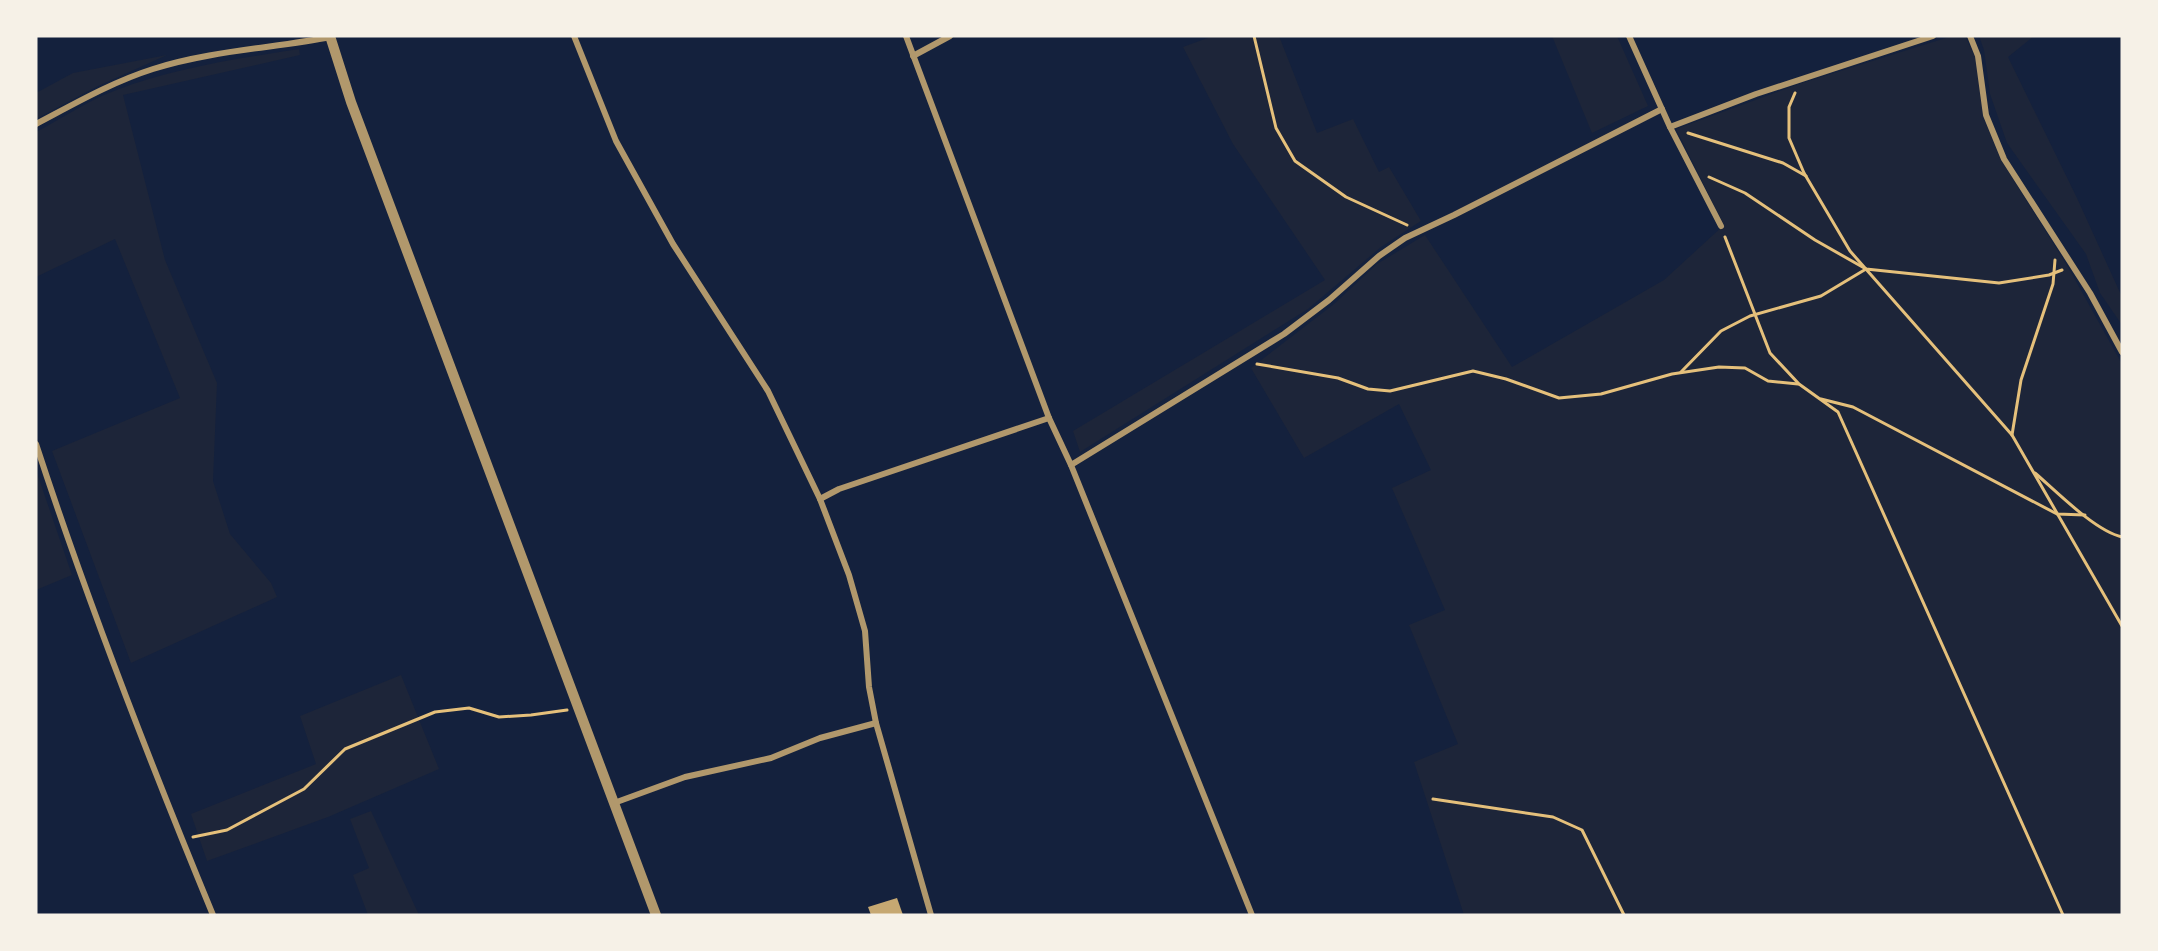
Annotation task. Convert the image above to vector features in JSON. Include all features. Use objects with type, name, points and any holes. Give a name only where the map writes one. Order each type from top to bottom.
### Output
[{"type":"street","points":[[574,36],[616,141],[673,244],[768,391],[820,499],[849,575],[865,631],[869,687],[876,723],[931,915]]},
{"type":"street","points":[[906,36],[1049,418],[1071,465],[1252,915]]},
{"type":"street","points":[[914,56],[950,36]]},
{"type":"street","points":[[1629,36],[1670,127],[1721,226]]},
{"type":"street","points":[[1670,127],[1756,94],[1933,36]]},
{"type":"street","points":[[1970,36],[1978,56],[1986,115],[2004,159],[2090,293],[2122,352]]},
{"type":"street","points":[[36,124],[122,81],[155,69],[208,57],[331,37],[351,102],[656,915]]},
{"type":"street","points":[[1071,465],[1284,334],[1329,300],[1379,256],[1405,238],[1662,109]]},
{"type":"street","points":[[820,499],[848,485],[1049,418]]},
{"type":"street","points":[[36,444],[65,532],[182,840],[213,915]]},
{"type":"street","points":[[614,803],[685,777],[771,758],[820,738],[876,723]]},
{"type":"path","points":[[1254,36],[1276,128],[1295,161],[1346,197],[1419,231]]},
{"type":"path","points":[[1800,80],[1789,107],[1789,138],[1806,176],[1850,251],[2012,435],[2122,626]]},
{"type":"path","points":[[1670,127],[1783,163],[1806,176]]},
{"type":"path","points":[[1691,169],[1746,193],[1815,240],[1866,269],[1999,283],[2054,273],[2072,266]]},
{"type":"path","points":[[1721,226],[1770,353],[1799,384],[1838,412],[2063,915]]},
{"type":"path","points":[[2012,435],[2021,380],[2050,295],[2057,242]]},
{"type":"path","points":[[1680,373],[1721,331],[1755,314],[1821,296],[1866,269]]},
{"type":"path","points":[[1240,362],[1338,378],[1368,389],[1390,391],[1473,371],[1559,398],[1601,394],[1680,373],[1719,367],[1745,369],[1768,381],[1799,384]]},
{"type":"path","points":[[1820,399],[1853,407],[2057,514],[2085,515]]},
{"type":"path","points":[[2032,471],[2085,515],[2113,535],[2122,537]]},
{"type":"path","points":[[182,840],[227,830],[304,789],[345,749],[435,712],[469,708],[499,717],[531,715],[557,710],[579,710]]},
{"type":"path","points":[[1433,798],[1553,817],[1582,830],[1624,915]]},
{"type":"shaded area","points":[[1213,36],[1279,36],[1317,133],[1353,119],[1379,172],[1389,167],[1421,221],[1381,247],[1308,309],[1080,452],[1073,431],[1325,280],[1233,144],[1183,47]]},
{"type":"shaded area","points":[[1552,36],[1617,36],[1648,106],[1592,133]]},
{"type":"shaded area","points":[[1952,36],[1965,36],[1975,57],[1983,117],[2001,160],[2068,267],[2122,364],[2122,915],[1464,915],[1414,762],[1458,744],[1409,625],[1445,610],[1392,488],[1431,470],[1399,404],[1304,458],[1251,368],[1334,304],[1377,264],[1425,235],[1512,367],[1664,280],[1724,225],[1676,129],[1799,84]]},
{"type":"shaded area","points":[[1979,36],[2034,36],[2008,57],[2077,198],[2122,297],[2122,325],[2100,293],[2086,254],[2007,143],[1990,94],[1984,50]]},
{"type":"shaded area","points":[[299,49],[300,55],[123,95],[165,260],[217,383],[213,481],[230,534],[271,583],[277,597],[131,663],[52,451],[180,398],[115,239],[36,277],[36,132],[94,100],[159,76],[205,65]]},
{"type":"shaded area","points":[[167,55],[96,87],[36,119],[36,93],[73,73]]},
{"type":"shaded area","points":[[36,470],[72,575],[36,590]]},
{"type":"shaded area","points":[[401,675],[439,769],[328,817],[207,861],[191,814],[316,764],[300,716]]},
{"type":"shaded area","points":[[371,811],[419,915],[368,915],[353,875],[369,868],[350,819]]},
{"type":"building","points":[[897,898],[903,915],[871,915],[868,907]]}]
